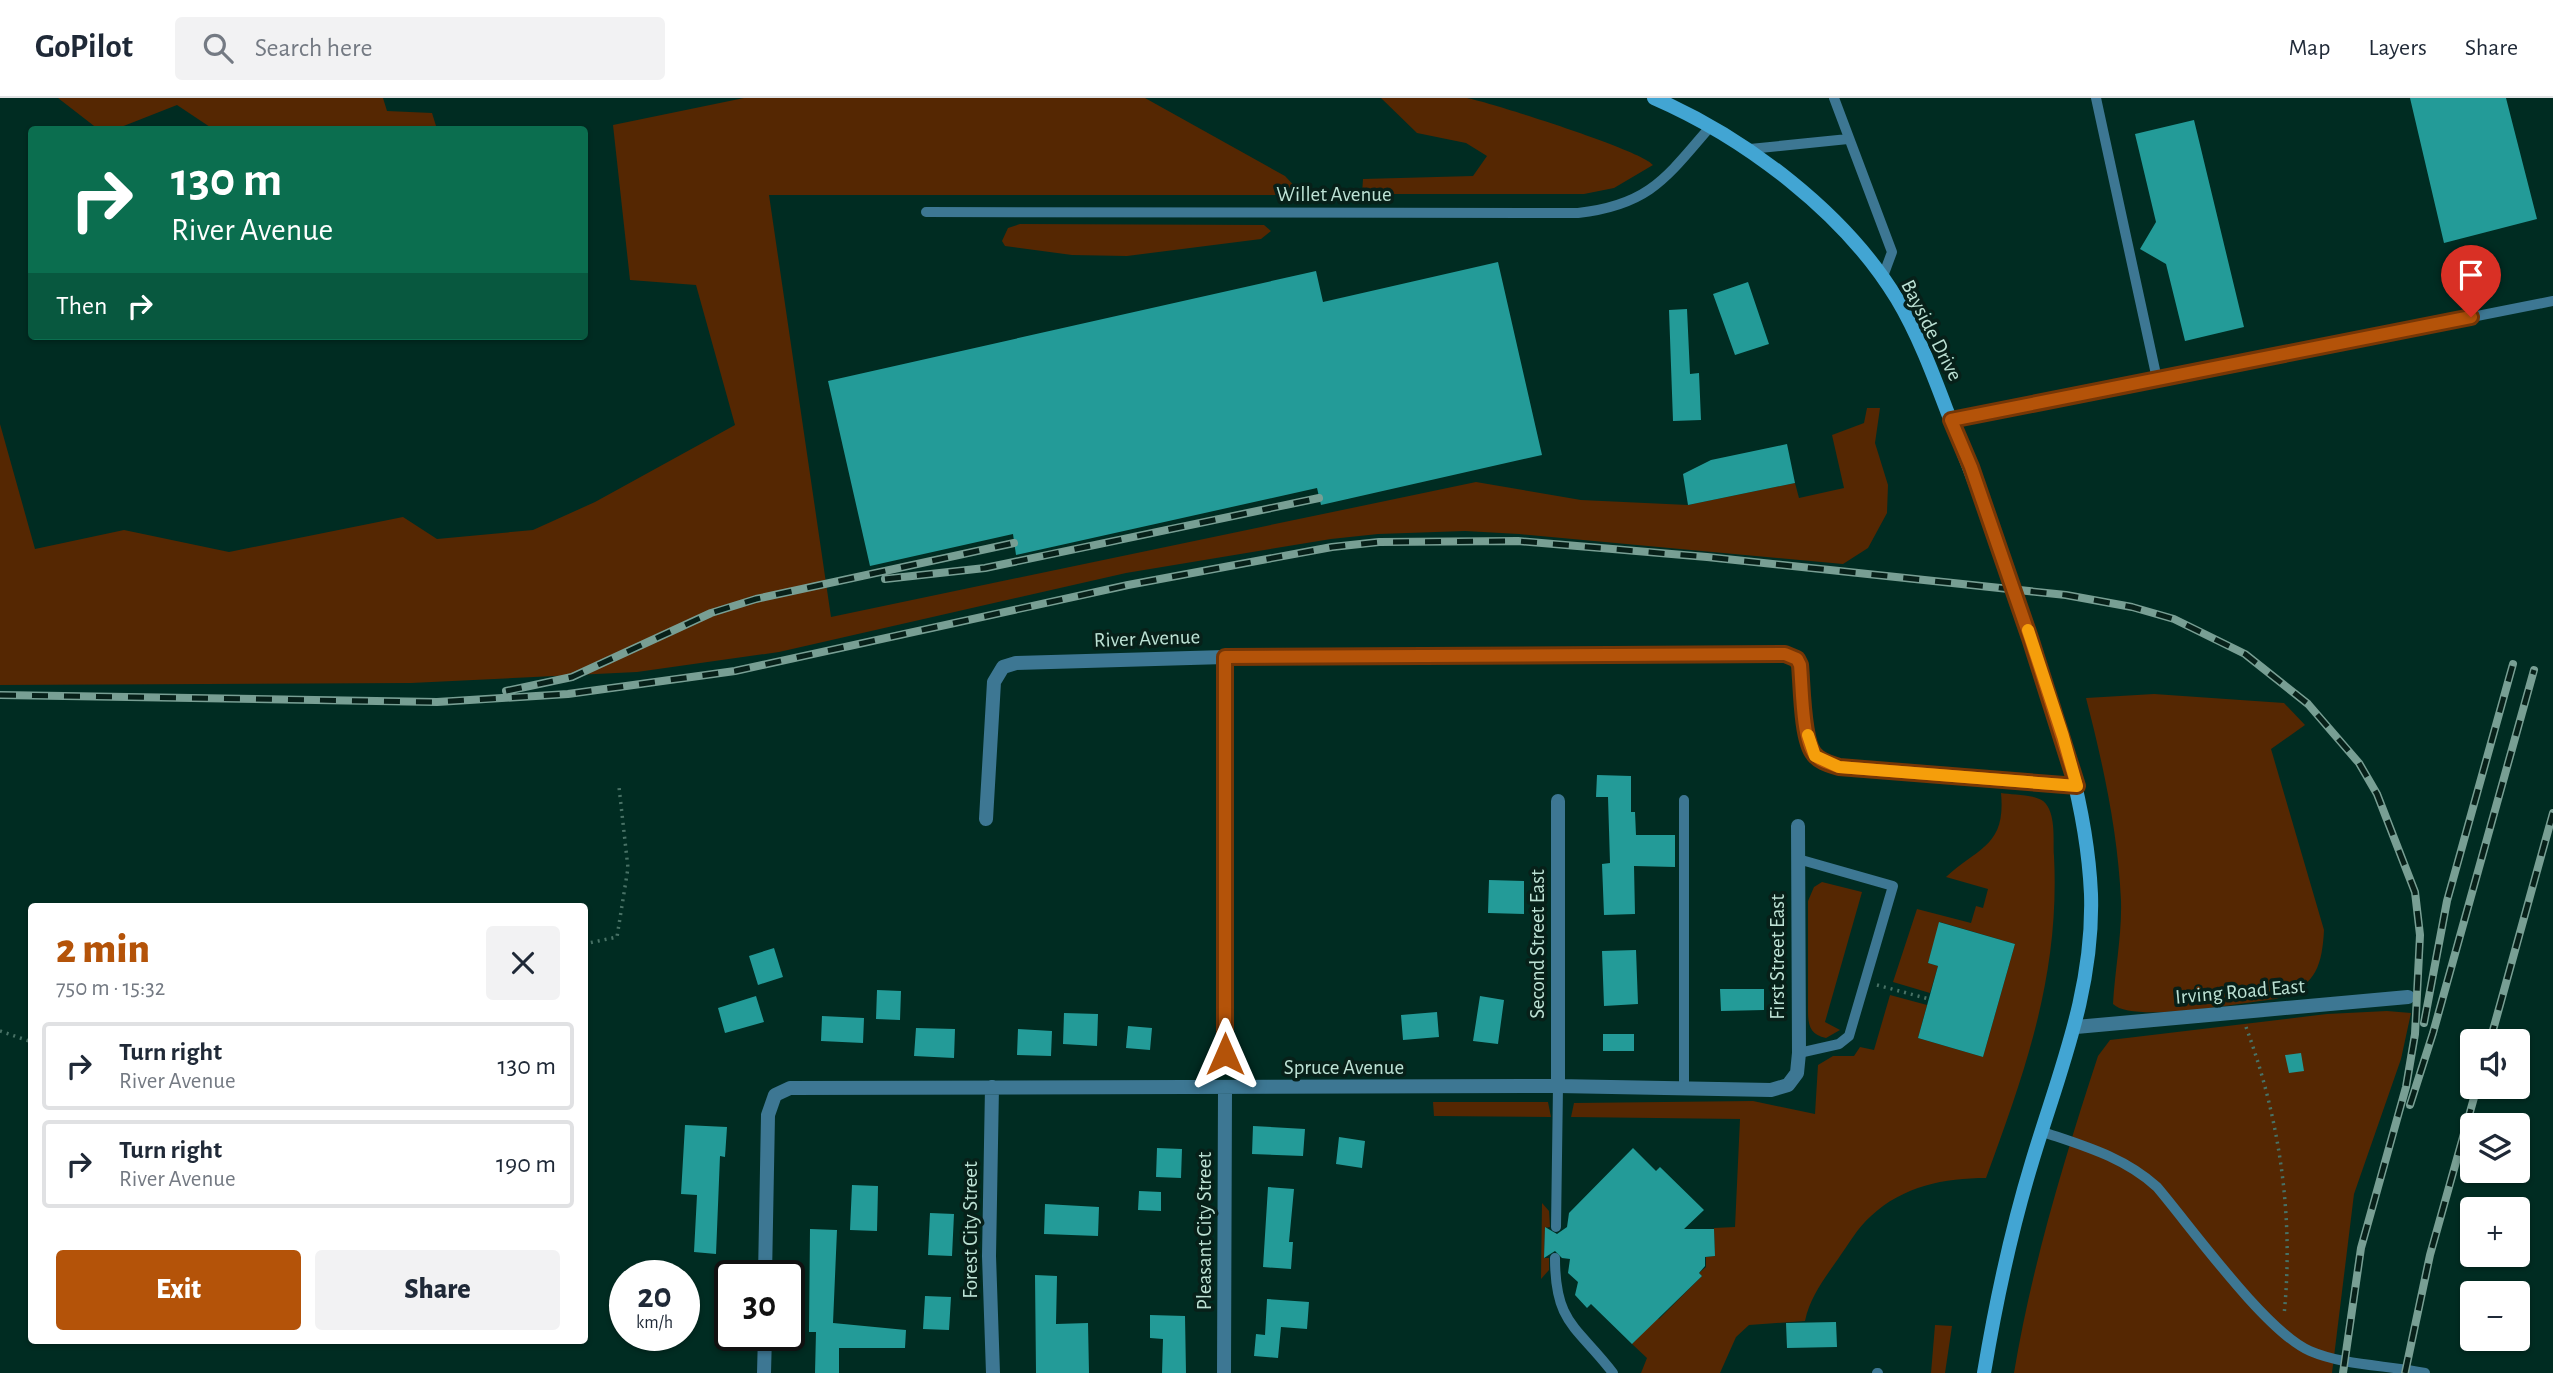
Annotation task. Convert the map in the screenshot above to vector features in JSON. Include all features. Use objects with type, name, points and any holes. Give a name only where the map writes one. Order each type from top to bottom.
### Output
[{"type":"main road","name":"Bayside Drive","points":[[1654,98],[1674,102],[1710,127],[1750,149],[1809,197],[1897,299],[1971,467],[2077,786],[2091,896],[2088,949],[2076,1027],[2010,1239],[1983,1373]]},
{"type":"street","name":"River Avenue","points":[[986,819],[994,682],[1003,667],[1016,663],[1225,657],[1785,654],[1797,659],[1800,665],[1809,742],[1815,756],[1822,761],[1839,767],[2077,786]]},
{"type":"street","points":[[1225,657],[1225,1054]]},
{"type":"street","name":"Second Street East","points":[[1558,801],[1558,1086]]},
{"type":"street","name":"First Street East","points":[[1788,1086],[1797,1073],[1799,1053],[1798,826]]},
{"type":"street","name":"Irving Road East","points":[[2076,1027],[2408,997]]},
{"type":"street","name":"Spruce Avenue","points":[[765,1260],[768,1115],[775,1095],[790,1088],[1225,1089],[1558,1086],[1771,1090],[1788,1086]]},
{"type":"street","name":"Forest City Street","points":[[992,1087],[989,1256],[993,1373]]},
{"type":"street","name":"Pleasant City Street","points":[[1224,1373],[1225,1089]]},
{"type":"street","points":[[764,1373],[765,1351]]},
{"type":"lane","points":[[1834,98],[1892,252],[1882,279]]},
{"type":"lane","points":[[2096,98],[2157,379]]},
{"type":"lane","name":"Willet Avenue","points":[[926,212],[1578,213],[1609,209],[1635,200],[1666,177],[1710,127]]},
{"type":"lane","points":[[1750,149],[1848,139]]},
{"type":"lane","points":[[1951,420],[2553,301]]},
{"type":"lane","points":[[1684,800],[1684,1088]]},
{"type":"lane","points":[[1798,859],[1893,886],[1849,1036],[1839,1044],[1799,1053]]},
{"type":"lane","points":[[1556,1227],[1558,1086]]},
{"type":"lane","points":[[2043,1132],[2109,1154],[2137,1168],[2157,1187],[2283,1332],[2319,1354],[2425,1373]]},
{"type":"lane","points":[[1555,1258],[1558,1303],[1575,1329],[1613,1373]]},
{"type":"path","points":[[588,943],[617,937],[628,868],[619,787]]},
{"type":"path","points":[[1865,981],[1929,999]]},
{"type":"path","points":[[2241,1012],[2260,1064],[2284,1184],[2287,1288],[2283,1332]]},
{"type":"path","points":[[0,1031],[28,1041]]},
{"type":"shaded area","points":[[58,98],[383,98],[387,111],[432,113],[436,126],[208,126],[177,105],[124,126],[94,126]]},
{"type":"shaded area","points":[[744,98],[1145,98],[1285,176],[1303,195],[769,195],[831,617],[1476,482],[1581,500],[1688,505],[1795,483],[1799,498],[1844,488],[1832,435],[1864,423],[1867,408],[1880,408],[1875,443],[1888,485],[1887,513],[1868,548],[1843,564],[1519,534],[1465,531],[1378,534],[1331,539],[1126,573],[779,652],[637,672],[411,683],[0,685],[0,424],[35,549],[124,530],[229,552],[403,517],[437,539],[533,530],[595,502],[735,425],[696,285],[630,280],[613,125]]},
{"type":"shaded area","points":[[1381,98],[1467,98],[1597,139],[1624,149],[1653,165],[1614,188],[1584,194],[1362,194],[1363,179],[1473,176],[1487,156],[1466,143],[1417,133]]},
{"type":"shaded area","points":[[1020,224],[1264,225],[1271,231],[1261,239],[1127,256],[1072,255],[1005,246],[1002,241],[1008,228]]},
{"type":"shaded area","points":[[2154,694],[2284,703],[2305,725],[2271,749],[2324,930],[2321,956],[2314,975],[2289,994],[2276,999],[2165,1012],[2124,1010],[2113,1004],[2121,901],[2117,849],[2109,798],[2086,698]]},
{"type":"shaded area","points":[[2001,793],[2038,798],[2049,809],[2053,829],[2054,899],[2052,941],[2037,1020],[2027,1059],[1986,1178],[1925,1186],[1897,1197],[1883,1206],[1862,1225],[1828,1274],[1814,1296],[1805,1321],[1749,1325],[1736,1337],[1720,1373],[1641,1373],[1647,1358],[1632,1344],[1651,1324],[1654,1314],[1659,1319],[1702,1276],[1699,1273],[1706,1267],[1706,1257],[1715,1256],[1714,1228],[1735,1227],[1740,1119],[1571,1117],[1574,1103],[1753,1101],[1815,1114],[1818,1065],[1833,1056],[1854,1056],[1860,1047],[1874,1050],[1890,995],[1927,1005],[1918,1038],[1983,1057],[2015,944],[1940,922],[1928,963],[1938,966],[1930,993],[1893,982],[1917,909],[1971,923],[1976,906],[1983,908],[1988,889],[1946,877],[1988,844],[1994,835],[1999,824]]},
{"type":"shaded area","points":[[1822,882],[1862,892],[1825,1022],[1840,1030],[1826,1038],[1811,1029],[1808,1012],[1808,901],[1814,887]]},
{"type":"shaded area","points":[[2387,1011],[2411,1013],[2401,1059],[2354,1194],[2332,1373],[2014,1373],[2030,1293],[2061,1174],[2098,1056],[2110,1040],[2327,1014]]},
{"type":"shaded area","points":[[1433,1102],[1548,1102],[1551,1117],[1434,1116]]},
{"type":"shaded area","points":[[1542,1203],[1549,1211],[1550,1227],[1545,1228],[1544,1258],[1549,1258],[1549,1270],[1541,1279]]},
{"type":"shaded area","points":[[1935,1325],[1952,1326],[1945,1373],[1931,1373]]},
{"type":"building","points":[[2410,98],[2506,98],[2537,219],[2444,243]]},
{"type":"building","points":[[2194,120],[2244,327],[2185,341],[2166,264],[2140,249],[2156,222],[2135,134]]},
{"type":"building","points":[[1498,262],[1542,455],[1321,505],[1317,488],[1016,555],[1013,534],[870,566],[828,381],[1316,271],[1323,302]]},
{"type":"building","points":[[1748,282],[1769,344],[1735,355],[1713,294]]},
{"type":"building","points":[[1687,309],[1690,374],[1699,373],[1701,420],[1673,421],[1669,310]]},
{"type":"building","points":[[1787,444],[1795,483],[1688,505],[1683,474],[1711,460]]},
{"type":"building","points":[[1597,775],[1631,776],[1631,812],[1635,812],[1636,835],[1675,835],[1675,867],[1634,866],[1635,914],[1604,915],[1602,864],[1610,863],[1608,797],[1596,797]]},
{"type":"building","points":[[1489,880],[1524,881],[1524,914],[1488,913]]},
{"type":"building","points":[[1939,922],[2015,944],[1983,1057],[1918,1038],[1938,966],[1928,963]]},
{"type":"building","points":[[774,948],[783,977],[758,985],[749,956]]},
{"type":"building","points":[[1636,950],[1638,1004],[1604,1006],[1602,951]]},
{"type":"building","points":[[1720,989],[1764,989],[1764,1010],[1721,1011]]},
{"type":"building","points":[[877,990],[901,991],[900,1020],[876,1019]]},
{"type":"building","points":[[756,996],[764,1022],[725,1033],[718,1008]]},
{"type":"building","points":[[1480,996],[1504,1000],[1498,1044],[1473,1041]]},
{"type":"building","points":[[1437,1012],[1439,1037],[1403,1040],[1401,1015]]},
{"type":"building","points":[[1064,1013],[1098,1014],[1097,1046],[1063,1044]]},
{"type":"building","points":[[822,1016],[864,1018],[863,1043],[821,1041]]},
{"type":"building","points":[[1128,1026],[1152,1028],[1150,1050],[1126,1048]]},
{"type":"building","points":[[916,1028],[955,1029],[954,1058],[914,1056]]},
{"type":"building","points":[[1018,1029],[1052,1031],[1051,1056],[1017,1055]]},
{"type":"building","points":[[1603,1034],[1634,1034],[1634,1051],[1603,1051]]},
{"type":"building","points":[[2301,1053],[2304,1071],[2289,1073],[2285,1055]]},
{"type":"building","points":[[685,1125],[727,1127],[725,1157],[720,1156],[716,1254],[694,1252],[697,1195],[681,1194]]},
{"type":"building","points":[[1253,1126],[1305,1129],[1303,1156],[1252,1154]]},
{"type":"building","points":[[1339,1137],[1365,1141],[1362,1168],[1336,1164]]},
{"type":"building","points":[[1157,1148],[1182,1149],[1181,1178],[1156,1177]]},
{"type":"building","points":[[1633,1148],[1656,1171],[1660,1167],[1704,1210],[1684,1229],[1714,1229],[1715,1256],[1705,1257],[1705,1266],[1699,1273],[1702,1276],[1632,1344],[1591,1304],[1587,1308],[1575,1295],[1578,1282],[1568,1273],[1570,1259],[1562,1258],[1555,1251],[1544,1258],[1545,1227],[1557,1234],[1567,1227],[1569,1213]]},
{"type":"building","points":[[852,1185],[878,1186],[877,1231],[850,1230]]},
{"type":"building","points":[[1268,1187],[1294,1189],[1289,1242],[1293,1242],[1291,1269],[1263,1267]]},
{"type":"building","points":[[1139,1191],[1161,1192],[1161,1211],[1138,1210]]},
{"type":"building","points":[[1045,1204],[1099,1207],[1098,1236],[1044,1234]]},
{"type":"building","points":[[930,1213],[954,1214],[952,1256],[928,1255]]},
{"type":"building","points":[[810,1229],[837,1230],[833,1323],[906,1330],[905,1348],[839,1348],[839,1373],[815,1373],[816,1332],[809,1332]]},
{"type":"building","points":[[1035,1275],[1057,1276],[1056,1324],[1088,1323],[1089,1373],[1036,1373]]},
{"type":"building","points":[[925,1296],[951,1297],[949,1330],[923,1329]]},
{"type":"building","points":[[1267,1299],[1309,1302],[1307,1329],[1281,1327],[1278,1358],[1254,1356],[1256,1334],[1265,1335]]},
{"type":"building","points":[[1150,1315],[1185,1316],[1186,1373],[1162,1373],[1163,1339],[1150,1338]]},
{"type":"building","points":[[1836,1322],[1837,1347],[1787,1348],[1786,1323]]},
{"type":"railway","points":[[885,579],[985,568],[1319,498]]},
{"type":"railway","points":[[0,695],[437,702],[568,694],[735,671],[1128,585],[1332,547],[1379,542],[1518,541],[1707,557],[2066,595],[2132,607],[2174,619],[2245,654],[2308,704],[2359,763],[2377,794],[2415,892],[2420,935],[2415,1034],[2406,1087],[2361,1248],[2343,1373]]},
{"type":"railway","points":[[506,691],[572,677],[711,613],[756,599],[1014,543]]},
{"type":"railway","points":[[2424,1023],[2447,901],[2513,664]]},
{"type":"railway","points":[[2410,1105],[2433,1033],[2534,670]]},
{"type":"railway","points":[[2493,1029],[2553,813]]},
{"type":"railway","points":[[2405,1373],[2430,1255],[2474,1099]]},
{"type":"slow traffic","points":[[1808,735],[1815,756],[1839,767],[2077,786],[2028,630]]},
{"type":"route","points":[[1225,1054],[1225,657],[1785,654],[1797,659],[1800,665],[1809,742],[1815,756],[1822,761],[1839,767],[2077,786],[2030,638],[1971,467],[1951,420],[2471,317]]}]
